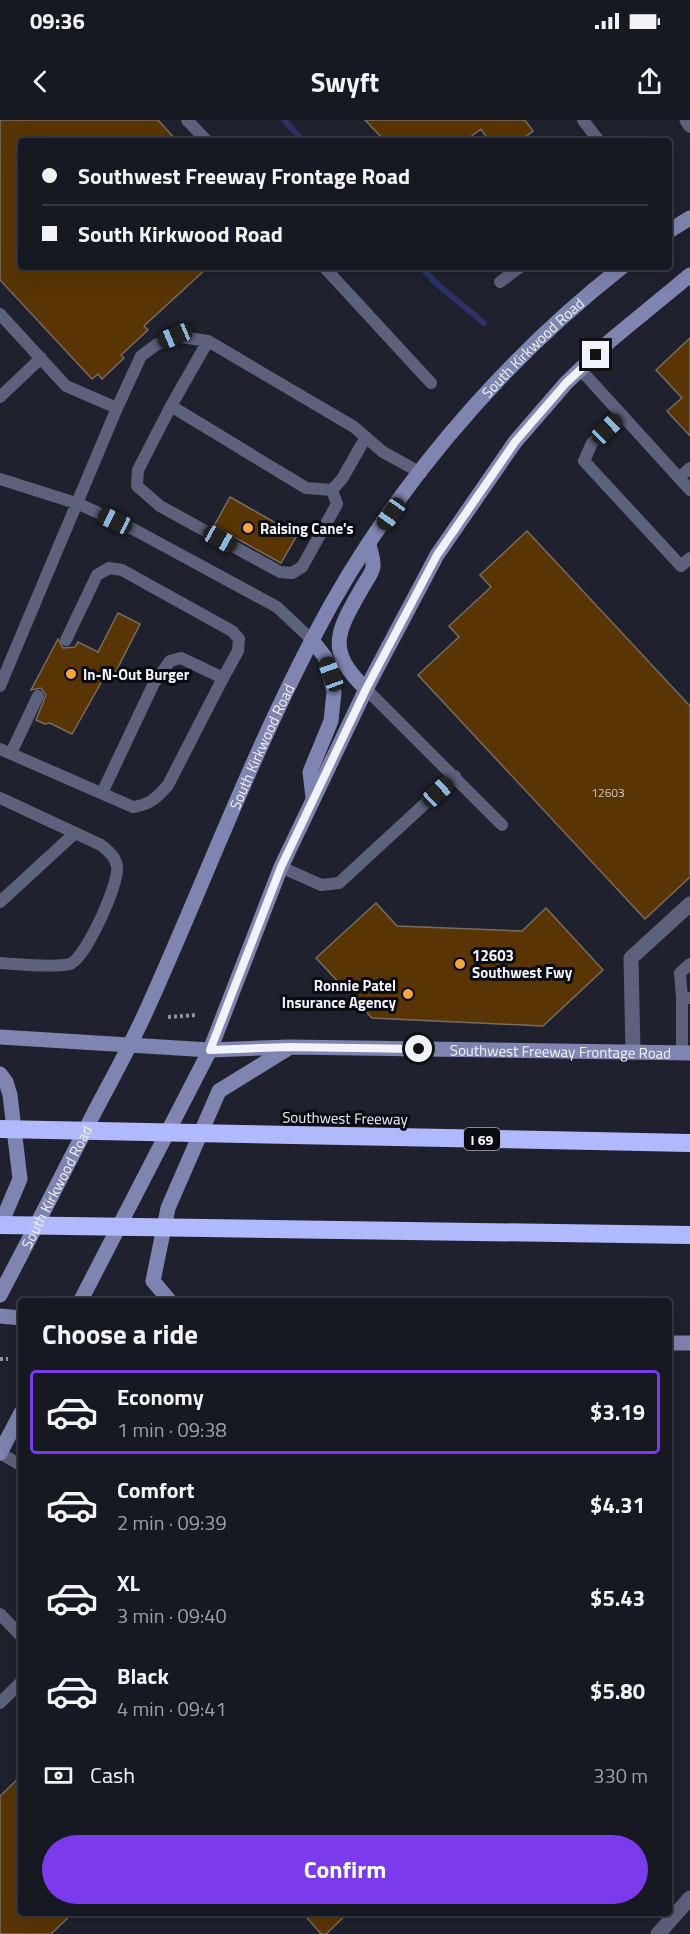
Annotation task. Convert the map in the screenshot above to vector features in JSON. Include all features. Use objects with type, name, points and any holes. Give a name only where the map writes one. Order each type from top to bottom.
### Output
[{"type":"highway","name":"Southwest Freeway","points":[[0,1129],[690,1143]]},
{"type":"highway","points":[[0,1226],[690,1235]]},
{"type":"highway","points":[[614,1234],[690,1243]]},
{"type":"main road","points":[[672,229],[690,218]]},
{"type":"main road","name":"South Kirkwood Road","points":[[0,1295],[130,1044],[234,806],[312,640],[369,544],[474,406],[521,354],[619,270]]},
{"type":"main road","points":[[82,1298],[210,1050],[281,867],[313,797],[366,689],[437,555],[515,442],[580,369],[611,340],[690,276]]},
{"type":"main road","points":[[366,689],[347,672],[340,651],[339,636],[344,620],[373,568],[369,544]]},
{"type":"main road","points":[[312,640],[325,657],[334,692],[331,721],[310,772],[313,797]]},
{"type":"main road","name":"Southwest Freeway Frontage Road","points":[[0,1037],[210,1050],[289,1047],[686,1053]]},
{"type":"main road","points":[[167,1298],[153,1281],[168,1208],[219,1091],[289,1047]]},
{"type":"main road","points":[[0,1074],[6,1082],[10,1095],[20,1179],[0,1226]]},
{"type":"main road","points":[[0,1316],[18,1318]]},
{"type":"main road","points":[[672,1343],[690,1343]]},
{"type":"main road","points":[[0,1453],[18,1419]]},
{"type":"street","points":[[687,120],[690,124]]},
{"type":"street","points":[[633,1052],[631,958],[690,904]]},
{"type":"street","points":[[658,1934],[690,1898]]},
{"type":"lane","points":[[187,120],[204,138]]},
{"type":"lane","points":[[583,120],[597,138]]},
{"type":"lane","points":[[327,270],[431,383]]},
{"type":"lane","points":[[500,282],[516,270]]},
{"type":"lane","points":[[0,314],[66,386],[117,408]]},
{"type":"lane","points":[[0,686],[79,504],[117,408],[141,356],[156,345],[175,336],[208,341],[354,427],[383,452],[421,474]]},
{"type":"lane","points":[[208,341],[138,470],[137,486],[160,506],[280,572],[292,573],[302,567],[337,504],[332,490]]},
{"type":"lane","points":[[0,397],[41,358]]},
{"type":"lane","points":[[580,369],[690,490]]},
{"type":"lane","points":[[171,406],[306,488],[332,490]]},
{"type":"lane","points":[[621,415],[592,443],[584,461],[681,566],[690,558]]},
{"type":"lane","points":[[332,490],[342,479],[366,437]]},
{"type":"lane","points":[[679,478],[690,468]]},
{"type":"lane","points":[[0,479],[79,504],[134,529],[277,607],[312,640]]},
{"type":"lane","points":[[38,696],[5,751],[133,807],[146,805],[168,785],[238,651],[239,639],[232,631],[122,570],[109,568],[97,575],[66,640]]},
{"type":"lane","points":[[102,793],[154,683],[170,661],[182,658],[223,678]]},
{"type":"lane","points":[[366,689],[502,825]]},
{"type":"lane","points":[[281,867],[321,885],[339,883],[454,776]]},
{"type":"lane","points":[[0,798],[101,845],[114,856],[118,869],[108,902],[80,957],[69,964],[0,963]]},
{"type":"lane","points":[[0,902],[75,833]]},
{"type":"lane","points":[[686,1053],[686,998],[680,973],[690,964]]},
{"type":"lane","points":[[0,1453],[18,1463]]},
{"type":"lane","points":[[0,1614],[18,1633]]},
{"type":"lane","points":[[0,1703],[18,1685]]},
{"type":"path","points":[[168,1017],[197,1015]]},
{"type":"path","points":[[0,1359],[9,1359]]},
{"type":"building","points":[[0,120],[158,120],[174,138],[18,138],[18,270],[205,270],[144,326],[148,330],[121,355],[124,358],[102,379],[98,374],[92,379],[0,280]]},
{"type":"building","points":[[365,120],[525,120],[533,131],[524,138],[487,138],[481,129],[469,138],[382,138]]},
{"type":"building","points":[[690,338],[690,436],[667,411],[682,398],[656,370]]},
{"type":"building","name":"Raising Cane's","points":[[230,497],[297,535],[281,563],[214,526]]},
{"type":"building","points":[[527,531],[690,706],[690,877],[645,919],[418,675],[459,637],[449,626],[491,587],[480,575]]},
{"type":"building","name":"In-N-Out Burger","points":[[118,613],[140,624],[113,677],[106,674],[72,734],[50,723],[45,724],[36,720],[46,695],[41,688],[31,690],[58,639],[63,648],[75,647],[78,642],[98,652]]},
{"type":"building","name":"12603 Southwest Fwy","points":[[376,903],[397,926],[522,931],[546,908],[603,970],[543,1026],[372,1018],[316,958]]},
{"type":"building","points":[[18,1779],[18,1916],[70,1916],[51,1934],[0,1934],[0,1796]]},
{"type":"building","points":[[305,1916],[345,1916],[326,1934],[321,1934]]},
{"type":"waterway","points":[[284,120],[300,138]]},
{"type":"waterway","points":[[424,270],[484,323]]},
{"type":"place","name":"Raising Cane's","points":[[248,528]]},
{"type":"place","name":"In-N-Out Burger","points":[[71,674]]},
{"type":"place","name":"12603 Southwest Fwy","points":[[460,964]]},
{"type":"place","name":"Ronnie Patel Insurance Agency","points":[[408,994]]},
{"type":"route","points":[[419,1049],[289,1047],[210,1050],[281,867],[313,797],[366,689],[437,555],[515,442],[566,383],[596,355]]}]
